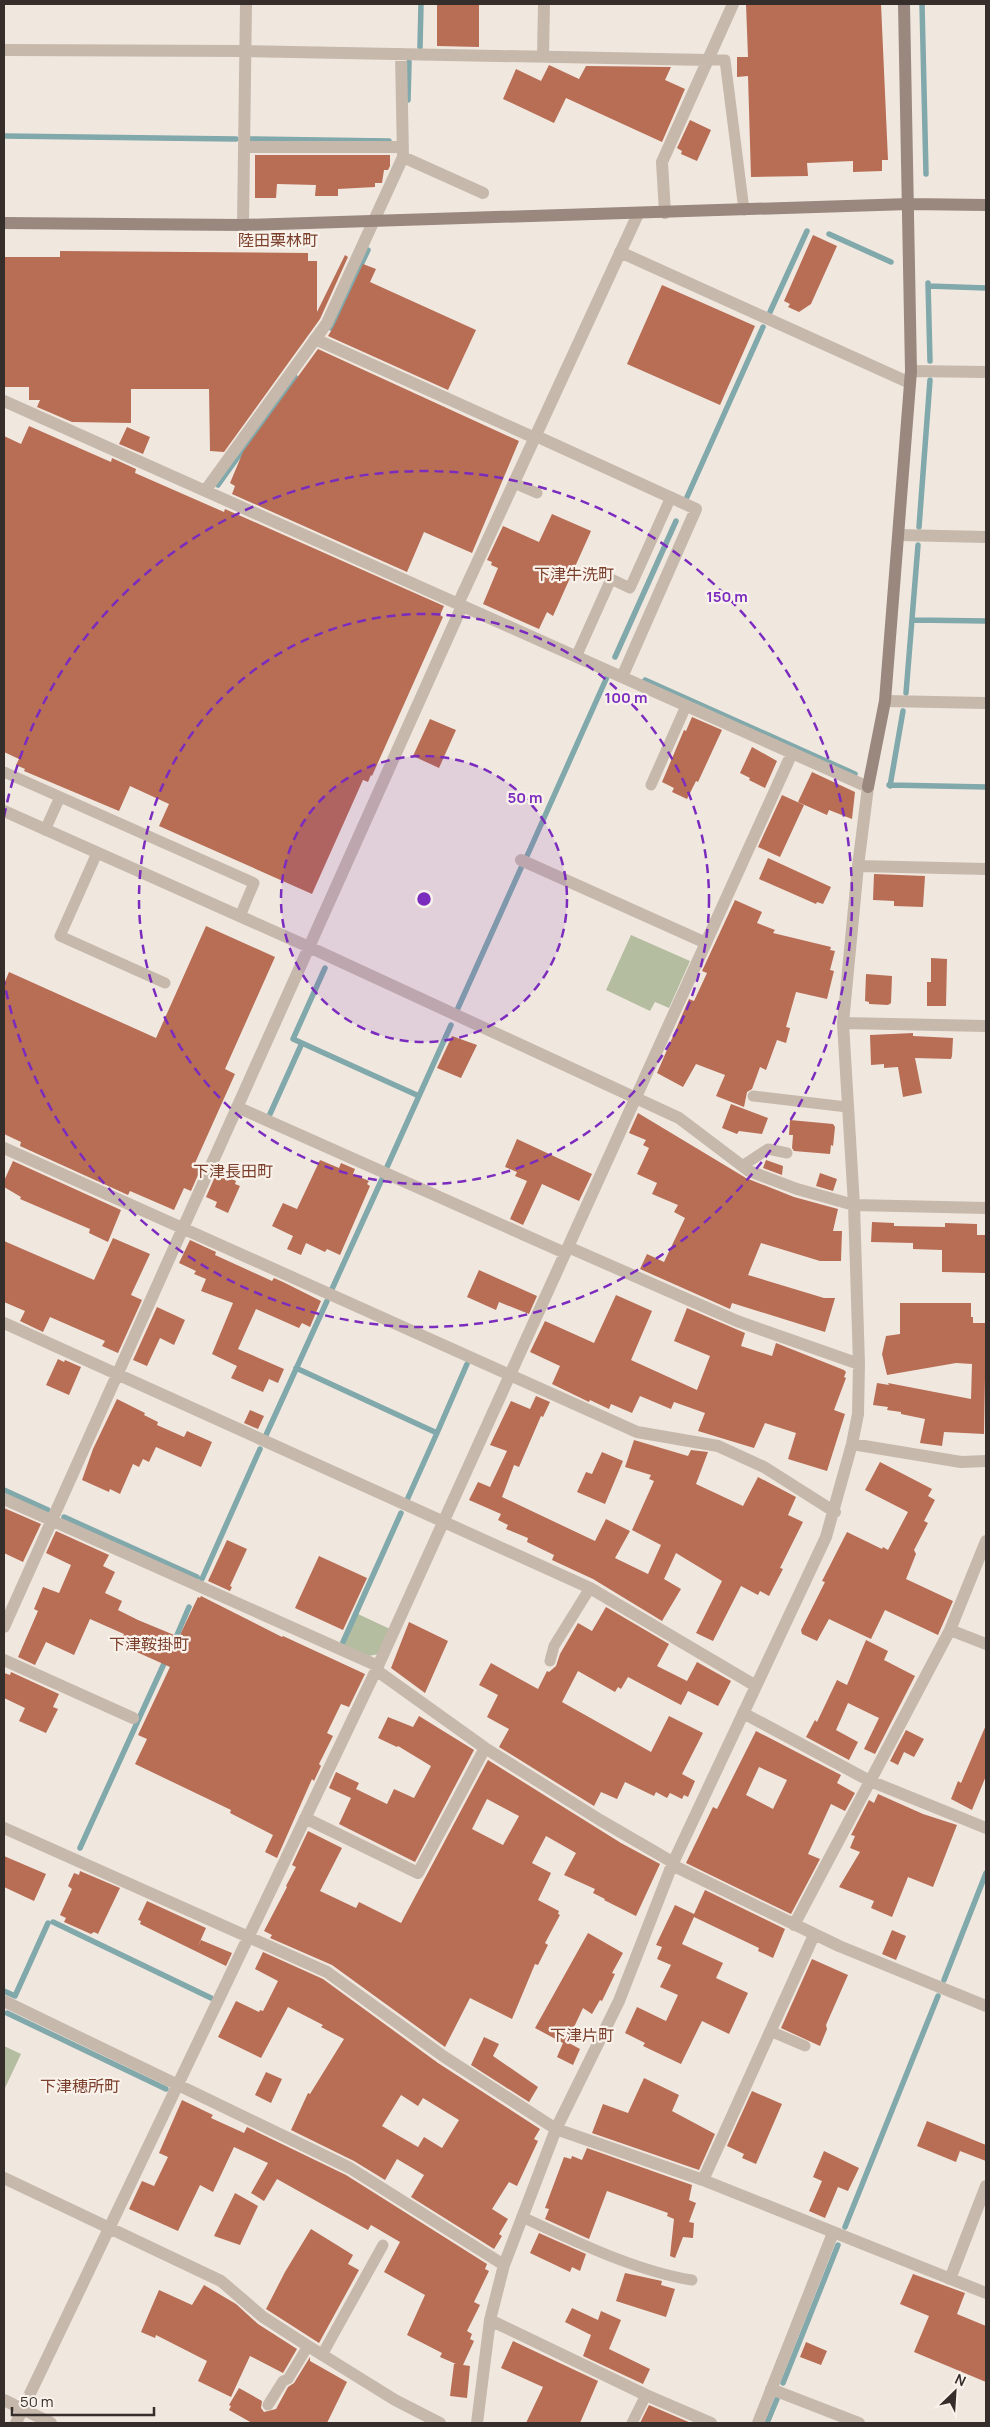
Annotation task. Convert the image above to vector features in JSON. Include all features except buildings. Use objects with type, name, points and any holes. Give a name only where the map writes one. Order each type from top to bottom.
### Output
[{"type":"street","points":[[243,226],[246,4]]},
{"type":"street","points":[[543,57],[544,4]]},
{"type":"street","points":[[664,213],[662,162],[733,4]]},
{"type":"street","points":[[477,2423],[490,2320],[504,2265],[522,2217],[556,2129],[619,2001],[673,1864],[826,1537],[835,1512],[858,1414],[854,1205],[843,1023],[858,866],[868,787],[885,701],[911,377],[904,4]]},
{"type":"street","points":[[4,50],[245,51],[708,60]]},
{"type":"street","points":[[205,491],[326,323],[373,222],[402,152],[401,54]]},
{"type":"street","points":[[244,147],[402,152],[483,193]]},
{"type":"street","points":[[4,223],[243,226],[909,204],[986,205]]},
{"type":"street","points":[[4,1628],[309,947],[514,482],[638,214]]},
{"type":"street","points":[[620,252],[911,377],[986,372]]},
{"type":"street","points":[[315,339],[696,509],[622,677]]},
{"type":"street","points":[[4,401],[868,787]]},
{"type":"street","points":[[899,535],[986,537]]},
{"type":"street","points":[[885,701],[986,703]]},
{"type":"street","points":[[16,2423],[377,1668],[792,753]]},
{"type":"street","points":[[4,811],[309,947],[636,1097],[679,1118],[749,1171],[797,1189],[854,1205],[986,1208]]},
{"type":"street","points":[[521,860],[706,943]]},
{"type":"street","points":[[858,866],[986,869]]},
{"type":"street","points":[[843,1023],[986,1026]]},
{"type":"street","points":[[237,1107],[566,1250],[737,1321],[858,1364]]},
{"type":"street","points":[[4,1148],[637,1432],[718,1446],[764,1467],[835,1512]]},
{"type":"street","points":[[4,1323],[442,1523],[590,1588],[756,1686]]},
{"type":"street","points":[[852,1444],[961,1462],[986,1461]]},
{"type":"street","points":[[4,1499],[377,1668],[484,1748],[673,1864],[794,1925],[986,2006]]},
{"type":"street","points":[[794,1925],[950,1630],[986,1541]]},
{"type":"street","points":[[950,1630],[986,1644]]},
{"type":"street","points":[[4,1660],[133,1718]]},
{"type":"street","points":[[743,1713],[870,1782],[986,1828]]},
{"type":"street","points":[[305,1818],[418,1873],[484,1748]]},
{"type":"street","points":[[4,1828],[328,1972],[443,2056],[556,2129],[703,2180],[986,2293]]},
{"type":"street","points":[[703,2180],[814,1934]]},
{"type":"street","points":[[4,2001],[350,2168],[504,2265]]},
{"type":"street","points":[[4,2178],[221,2281],[263,2317],[395,2400],[440,2423]]},
{"type":"street","points":[[950,2279],[986,2186]]},
{"type":"street","points":[[758,2423],[833,2233]]},
{"type":"street","points":[[490,2320],[646,2395],[711,2423]]},
{"type":"street","points":[[772,2389],[859,2423]]},
{"type":"street","points":[[4,2400],[51,2423]]},
{"type":"lane","points":[[708,60],[725,60],[744,210]]},
{"type":"lane","points":[[514,482],[537,493]]},
{"type":"lane","points":[[576,657],[610,579],[630,588],[671,497]]},
{"type":"lane","points":[[650,784],[686,706]]},
{"type":"lane","points":[[4,772],[254,883],[240,916]]},
{"type":"lane","points":[[45,830],[60,796]]},
{"type":"lane","points":[[97,853],[60,936],[165,983]]},
{"type":"lane","points":[[753,1096],[847,1107]]},
{"type":"lane","points":[[742,1166],[768,1149],[787,1153]]},
{"type":"lane","points":[[550,1661],[554,1646],[590,1588]]},
{"type":"lane","points":[[770,2031],[805,2046]]},
{"type":"lane","points":[[522,2217],[591,2248],[671,2277],[692,2280]]},
{"type":"lane","points":[[322,2355],[383,2246]]},
{"type":"lane","points":[[268,2405],[283,2381],[288,2380],[308,2346]]},
{"type":"lane","points":[[632,2423],[646,2395]]},
{"type":"green space","points":[[631,935],[690,961],[669,1008],[655,1002],[650,1011],[606,990]]},
{"type":"green space","points":[[358,1614],[390,1629],[378,1654],[369,1656],[344,1645]]},
{"type":"green space","points":[[4,2046],[21,2054],[5,2088],[4,2087]]},
{"type":"waterway","points":[[420,47],[421,4]]},
{"type":"waterway","points":[[922,4],[926,174]]},
{"type":"waterway","points":[[408,100],[409,62]]},
{"type":"waterway","points":[[4,136],[236,139]]},
{"type":"waterway","points":[[250,139],[389,141]]},
{"type":"waterway","points":[[770,312],[807,231]]},
{"type":"waterway","points":[[829,234],[891,262]]},
{"type":"waterway","points":[[331,328],[368,250]]},
{"type":"waterway","points":[[928,283],[930,361]]},
{"type":"waterway","points":[[928,286],[986,288]]},
{"type":"waterway","points":[[687,497],[763,327]]},
{"type":"waterway","points":[[218,485],[295,377]]},
{"type":"waterway","points":[[919,527],[930,380]]},
{"type":"waterway","points":[[615,657],[676,521]]},
{"type":"waterway","points":[[906,693],[918,545]]},
{"type":"waterway","points":[[914,620],[986,621]]},
{"type":"waterway","points":[[527,856],[607,677]]},
{"type":"waterway","points":[[645,680],[855,774]]},
{"type":"waterway","points":[[890,786],[903,711]]},
{"type":"waterway","points":[[889,785],[986,787]]},
{"type":"waterway","points":[[458,1008],[521,868]]},
{"type":"waterway","points":[[325,968],[293,1039],[419,1096]]},
{"type":"waterway","points":[[387,1167],[451,1025]]},
{"type":"waterway","points":[[270,1114],[302,1043]]},
{"type":"waterway","points":[[332,1289],[382,1179]]},
{"type":"waterway","points":[[266,1435],[327,1301]]},
{"type":"waterway","points":[[296,1368],[437,1433],[467,1364]]},
{"type":"waterway","points":[[407,1500],[437,1433]]},
{"type":"waterway","points":[[202,1579],[260,1449]]},
{"type":"waterway","points":[[4,1490],[48,1510]]},
{"type":"waterway","points":[[343,1642],[401,1513]]},
{"type":"waterway","points":[[64,1517],[197,1577]]},
{"type":"waterway","points":[[174,1642],[189,1607]]},
{"type":"waterway","points":[[80,1848],[167,1657]]},
{"type":"waterway","points":[[944,1980],[986,1873]]},
{"type":"waterway","points":[[53,1922],[211,1998]]},
{"type":"waterway","points":[[4,1991],[15,1996],[48,1923]]},
{"type":"waterway","points":[[845,2227],[938,1996]]},
{"type":"waterway","points":[[7,2013],[166,2089]]},
{"type":"waterway","points":[[783,2383],[838,2245]]},
{"type":"waterway","points":[[767,2423],[777,2399]]},
{"type":"district","name":"陸田栗林町","points":[[278,240]]},
{"type":"district","name":"下津牛洗町","points":[[574,574]]},
{"type":"district","name":"下津長田町","points":[[233,1171]]},
{"type":"district","name":"下津鞍掛町","points":[[149,1644]]},
{"type":"district","name":"下津片町","points":[[582,2035]]},
{"type":"district","name":"下津穂所町","points":[[80,2086]]}]
